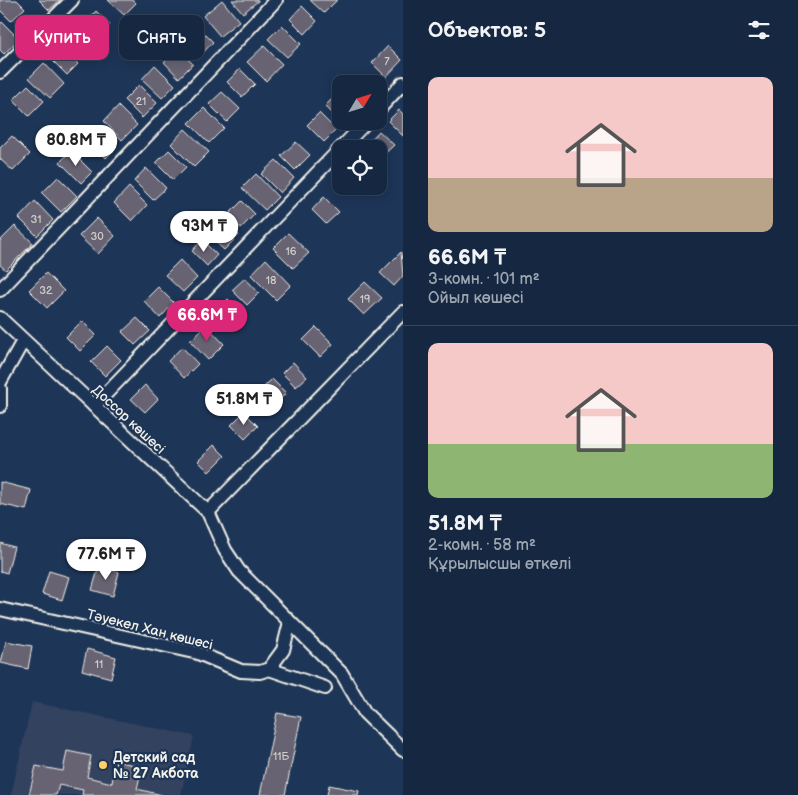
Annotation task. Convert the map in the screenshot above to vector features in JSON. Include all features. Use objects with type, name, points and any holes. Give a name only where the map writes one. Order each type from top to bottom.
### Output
[{"type":"street","points":[[0,72],[72,0]]},
{"type":"street","points":[[0,290],[276,0]]},
{"type":"street","points":[[388,99],[403,83]]},
{"type":"street","points":[[94,406],[358,130]]},
{"type":"street","points":[[208,512],[403,312]]},
{"type":"street","name":"Доссор көшесі","points":[[0,318],[208,512],[225,550],[239,571],[342,674],[365,714],[403,750]]},
{"type":"street","points":[[0,382],[23,341]]},
{"type":"street","points":[[0,388],[0,406]]},
{"type":"street","name":"Тәуекел Хан көшесі","points":[[0,609],[198,653],[241,671],[260,672],[269,669]]},
{"type":"street","points":[[290,622],[283,650],[269,669],[324,688]]},
{"type":"shaded area","name":"Детский сад № 27 Акбота","points":[[32,702],[194,736],[181,795],[11,795]]},
{"type":"building","points":[[0,0],[17,0],[25,8],[15,15],[11,21],[0,10]]},
{"type":"building","points":[[39,0],[60,0],[49,10]]},
{"type":"building","points":[[108,0],[133,0],[136,3],[124,15]]},
{"type":"building","points":[[222,0],[239,21],[220,36],[204,15]]},
{"type":"building","points":[[232,0],[258,0],[258,1],[243,13]]},
{"type":"building","points":[[310,0],[337,0],[324,13]]},
{"type":"building","points":[[302,6],[317,21],[305,34],[290,19]]},
{"type":"building","points":[[2,22],[15,35],[15,43],[4,54],[0,50],[0,24]]},
{"type":"building","points":[[282,25],[301,44],[287,57],[268,39]]},
{"type":"building","points":[[204,33],[213,42],[204,52]]},
{"type":"building","points":[[264,46],[282,64],[266,81],[247,62]]},
{"type":"building","points":[[388,46],[402,60],[388,75],[384,75],[372,63]]},
{"type":"building","points":[[52,60],[74,60],[78,64],[67,75]]},
{"type":"building","points":[[166,60],[189,60],[193,64],[179,78],[164,62]]},
{"type":"building","points":[[44,63],[64,84],[50,98],[29,78]]},
{"type":"building","points":[[155,65],[175,85],[162,98],[142,79]]},
{"type":"building","points":[[240,69],[255,84],[242,97],[227,82]]},
{"type":"building","points":[[28,85],[44,101],[29,116],[13,100]]},
{"type":"building","points":[[139,85],[157,103],[142,118],[124,100]]},
{"type":"building","points":[[222,92],[240,109],[227,122],[209,104]]},
{"type":"building","points":[[332,99],[332,113],[325,106]]},
{"type":"building","points":[[118,106],[137,125],[122,140],[104,121]]},
{"type":"building","points":[[204,108],[224,128],[209,143],[189,123]]},
{"type":"building","points":[[399,110],[403,114],[403,136],[388,121]]},
{"type":"building","points":[[319,113],[332,126],[332,130],[336,130],[324,142],[307,125]]},
{"type":"building","points":[[96,126],[117,147],[106,158],[85,137]]},
{"type":"building","points":[[185,129],[209,152],[194,167],[171,144]]},
{"type":"building","points":[[379,131],[394,145],[387,152],[387,140],[371,140]]},
{"type":"building","points":[[12,136],[30,154],[13,171],[0,159],[0,148]]},
{"type":"building","points":[[296,142],[310,155],[295,170],[281,156]]},
{"type":"building","points":[[169,150],[186,167],[173,180],[156,163]]},
{"type":"building","points":[[71,151],[92,172],[81,183],[60,162]]},
{"type":"building","points":[[276,160],[294,178],[280,193],[261,174]]},
{"type":"building","points":[[146,168],[166,188],[153,200],[134,181]]},
{"type":"building","points":[[256,174],[278,197],[265,210],[242,188]]},
{"type":"building","points":[[58,177],[77,196],[61,212],[42,193]]},
{"type":"building","points":[[129,187],[147,205],[132,221],[114,203]]},
{"type":"building","points":[[324,197],[339,212],[326,224],[312,210]]},
{"type":"building","points":[[35,201],[53,220],[37,236],[19,218]]},
{"type":"building","points":[[242,201],[255,214],[241,228],[228,215]]},
{"type":"building","points":[[97,218],[115,236],[98,254],[79,236]]},
{"type":"building","points":[[223,220],[239,235],[224,250],[208,235]]},
{"type":"building","points":[[15,226],[33,243],[6,270],[0,265],[0,241]]},
{"type":"building","points":[[288,233],[309,253],[293,268],[273,248]]},
{"type":"building","points":[[202,240],[217,255],[207,266],[192,251]]},
{"type":"building","points":[[401,252],[403,276],[394,286],[380,273]]},
{"type":"building","points":[[266,259],[291,285],[276,300],[251,275]]},
{"type":"building","points":[[180,260],[197,278],[183,292],[165,275]]},
{"type":"building","points":[[46,273],[64,291],[47,308],[29,290]]},
{"type":"building","points":[[245,278],[259,293],[247,305],[232,290]]},
{"type":"building","points":[[365,282],[382,298],[364,315],[348,299]]},
{"type":"building","points":[[158,287],[174,303],[160,318],[144,301]]},
{"type":"building","points":[[228,299],[243,314],[231,326],[216,311]]},
{"type":"building","points":[[137,318],[150,331],[135,345],[122,332]]},
{"type":"building","points":[[82,321],[96,335],[80,351],[66,337]]},
{"type":"building","points":[[206,325],[224,344],[208,360],[190,341]]},
{"type":"building","points":[[316,327],[333,344],[320,357],[303,340]]},
{"type":"building","points":[[107,346],[121,360],[105,376],[91,362]]},
{"type":"building","points":[[182,347],[198,364],[184,378],[168,361]]},
{"type":"building","points":[[293,362],[307,377],[296,387],[282,373]]},
{"type":"building","points":[[272,379],[286,393],[270,410],[256,395]]},
{"type":"building","points":[[145,385],[158,399],[145,412],[131,399]]},
{"type":"building","points":[[244,412],[258,426],[245,439],[231,425]]},
{"type":"building","points":[[214,445],[225,456],[209,472],[198,461]]},
{"type":"building","points":[[0,482],[31,490],[26,510],[0,504]]},
{"type":"building","points":[[0,543],[14,547],[7,573],[0,571]]},
{"type":"building","points":[[99,566],[119,572],[113,596],[92,590]]},
{"type":"building","points":[[49,571],[69,577],[62,600],[42,594]]},
{"type":"building","points":[[6,641],[32,646],[28,669],[1,663]]},
{"type":"building","points":[[87,649],[116,657],[111,678],[82,670]]},
{"type":"building","points":[[277,713],[301,717],[285,795],[260,795]]},
{"type":"building","points":[[67,751],[91,756],[87,777],[112,783],[116,761],[142,767],[137,789],[162,795],[82,795],[83,790],[59,785],[56,795],[29,795],[36,766],[63,771]]},
{"type":"building","points":[[329,785],[359,791],[358,795],[327,795]]},
{"type":"place","name":"Детский сад № 27 Акбота","points":[[103,765]]}]
